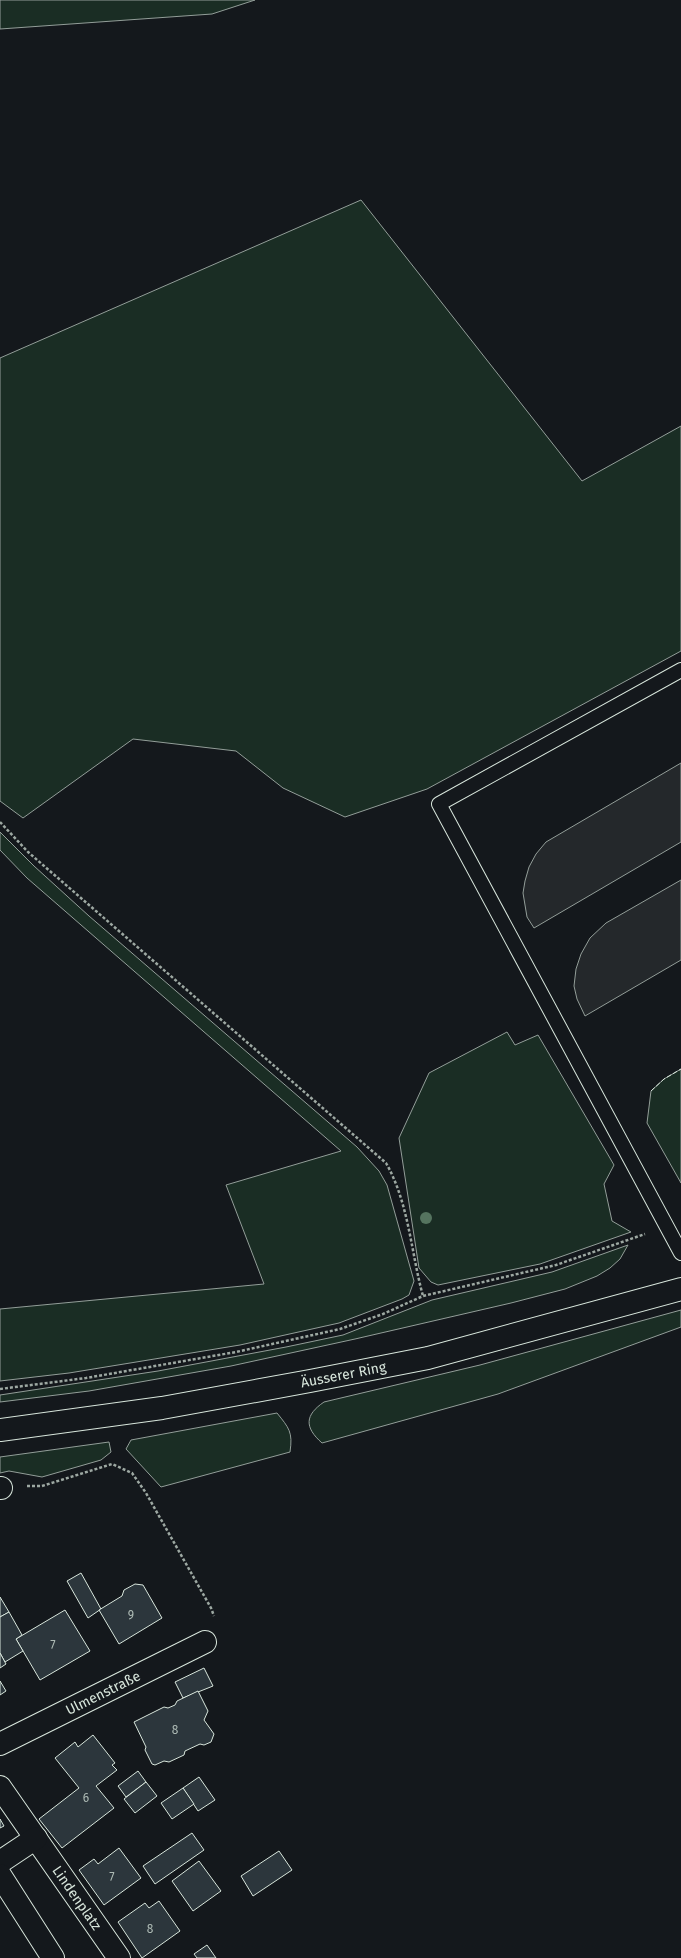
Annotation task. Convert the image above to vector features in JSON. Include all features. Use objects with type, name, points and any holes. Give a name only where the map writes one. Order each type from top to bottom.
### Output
[{"type":"main road","name":"Äusserer Ring","points":[[0,1430],[162,1408],[428,1358],[681,1289]]},
{"type":"main road","name":"Ulmenstraße","points":[[0,1744],[205,1642]]},
{"type":"main road","name":"Lindenplatz","points":[[0,1787],[119,1958]]},
{"type":"main road","points":[[0,1862],[36,1838]]},
{"type":"main road","points":[[0,1875],[53,1958]]},
{"type":"lane","points":[[681,670],[439,804],[681,1253]]},
{"type":"path","points":[[0,822],[28,852],[386,1164],[394,1178],[401,1197],[423,1296]]},
{"type":"path","points":[[0,1389],[102,1375],[236,1352],[340,1329],[383,1314],[423,1296],[556,1265],[629,1240]]},
{"type":"path","points":[[0,1488],[42,1486],[112,1464],[132,1473],[146,1493],[211,1608],[215,1622],[205,1642]]},
{"type":"green space","points":[[0,0],[255,0],[212,14],[0,29]]},
{"type":"green space","points":[[361,200],[582,481],[681,426],[681,651],[427,789],[345,817],[283,788],[236,751],[133,739],[23,818],[0,801],[0,358]]},
{"type":"green space","points":[[0,832],[34,866],[89,916],[357,1147],[379,1171],[387,1185],[414,1281],[409,1295],[339,1323],[240,1345],[69,1373],[0,1381],[0,1309],[264,1284],[226,1185],[341,1151],[27,878],[0,850]]},
{"type":"green space","points":[[507,1032],[515,1045],[538,1035],[614,1165],[604,1184],[612,1221],[631,1232],[540,1264],[438,1285],[431,1282],[419,1268],[399,1138],[429,1073]]},
{"type":"green space","points":[[681,1069],[681,1183],[647,1123],[651,1091],[664,1079]]},
{"type":"green space","points":[[628,1245],[620,1259],[610,1268],[597,1276],[565,1289],[511,1303],[231,1366],[89,1391],[0,1402],[0,1395],[158,1371],[343,1335],[432,1300],[552,1272]]},
{"type":"green space","points":[[681,1310],[681,1327],[498,1394],[322,1443],[312,1432],[310,1426],[310,1416],[324,1402],[480,1365]]},
{"type":"green space","points":[[277,1413],[289,1431],[291,1440],[290,1452],[161,1487],[126,1449],[131,1440]]},
{"type":"green space","points":[[109,1442],[111,1452],[101,1460],[42,1477],[9,1471],[0,1473],[0,1457]]},
{"type":"shaded area","points":[[681,763],[681,842],[534,928],[527,917],[523,893],[529,867],[536,854],[546,842]]},
{"type":"shaded area","points":[[681,880],[681,960],[585,1016],[577,999],[574,986],[576,969],[581,954],[590,938],[606,923]]},
{"type":"building","points":[[81,1573],[101,1609],[88,1618],[67,1581]]},
{"type":"building","points":[[135,1584],[143,1585],[162,1618],[119,1644],[99,1610],[122,1596],[124,1590]]},
{"type":"building","points":[[0,1597],[9,1612],[0,1617]]},
{"type":"building","points":[[65,1610],[90,1651],[40,1680],[16,1639]]},
{"type":"building","points":[[9,1612],[22,1635],[16,1639],[23,1651],[5,1662],[0,1653],[0,1617]]},
{"type":"building","points":[[0,1653],[6,1664],[0,1668]]},
{"type":"building","points":[[204,1668],[213,1686],[183,1698],[175,1682]]},
{"type":"building","points":[[0,1681],[6,1691],[0,1695]]},
{"type":"building","points":[[198,1691],[208,1711],[204,1720],[214,1734],[211,1742],[204,1745],[200,1744],[185,1751],[184,1755],[169,1762],[164,1761],[155,1765],[152,1764],[134,1722],[164,1707],[168,1708],[175,1705],[177,1701]]},
{"type":"building","points":[[93,1735],[115,1763],[112,1765],[117,1770],[96,1786],[114,1808],[62,1848],[39,1819],[79,1788],[55,1758],[75,1742],[78,1747]]},
{"type":"building","points":[[138,1771],[146,1782],[126,1797],[118,1786]]},
{"type":"building","points":[[199,1777],[215,1800],[198,1811],[183,1788]]},
{"type":"building","points":[[146,1782],[157,1796],[135,1813],[124,1799]]},
{"type":"building","points":[[183,1788],[194,1804],[172,1819],[161,1803]]},
{"type":"building","points":[[0,1819],[4,1826],[0,1828]]},
{"type":"building","points":[[192,1833],[204,1850],[155,1884],[143,1866]]},
{"type":"building","points":[[119,1848],[141,1878],[104,1905],[79,1870],[94,1859],[98,1864]]},
{"type":"building","points":[[279,1851],[292,1870],[253,1896],[241,1876]]},
{"type":"building","points":[[199,1861],[221,1891],[193,1911],[172,1881]]},
{"type":"building","points":[[159,1901],[180,1931],[142,1958],[118,1922],[145,1903],[149,1908]]},
{"type":"building","points":[[207,1945],[216,1958],[197,1958],[194,1954]]},
{"type":"fence","points":[[651,1091],[664,1079],[681,1069]]}]
